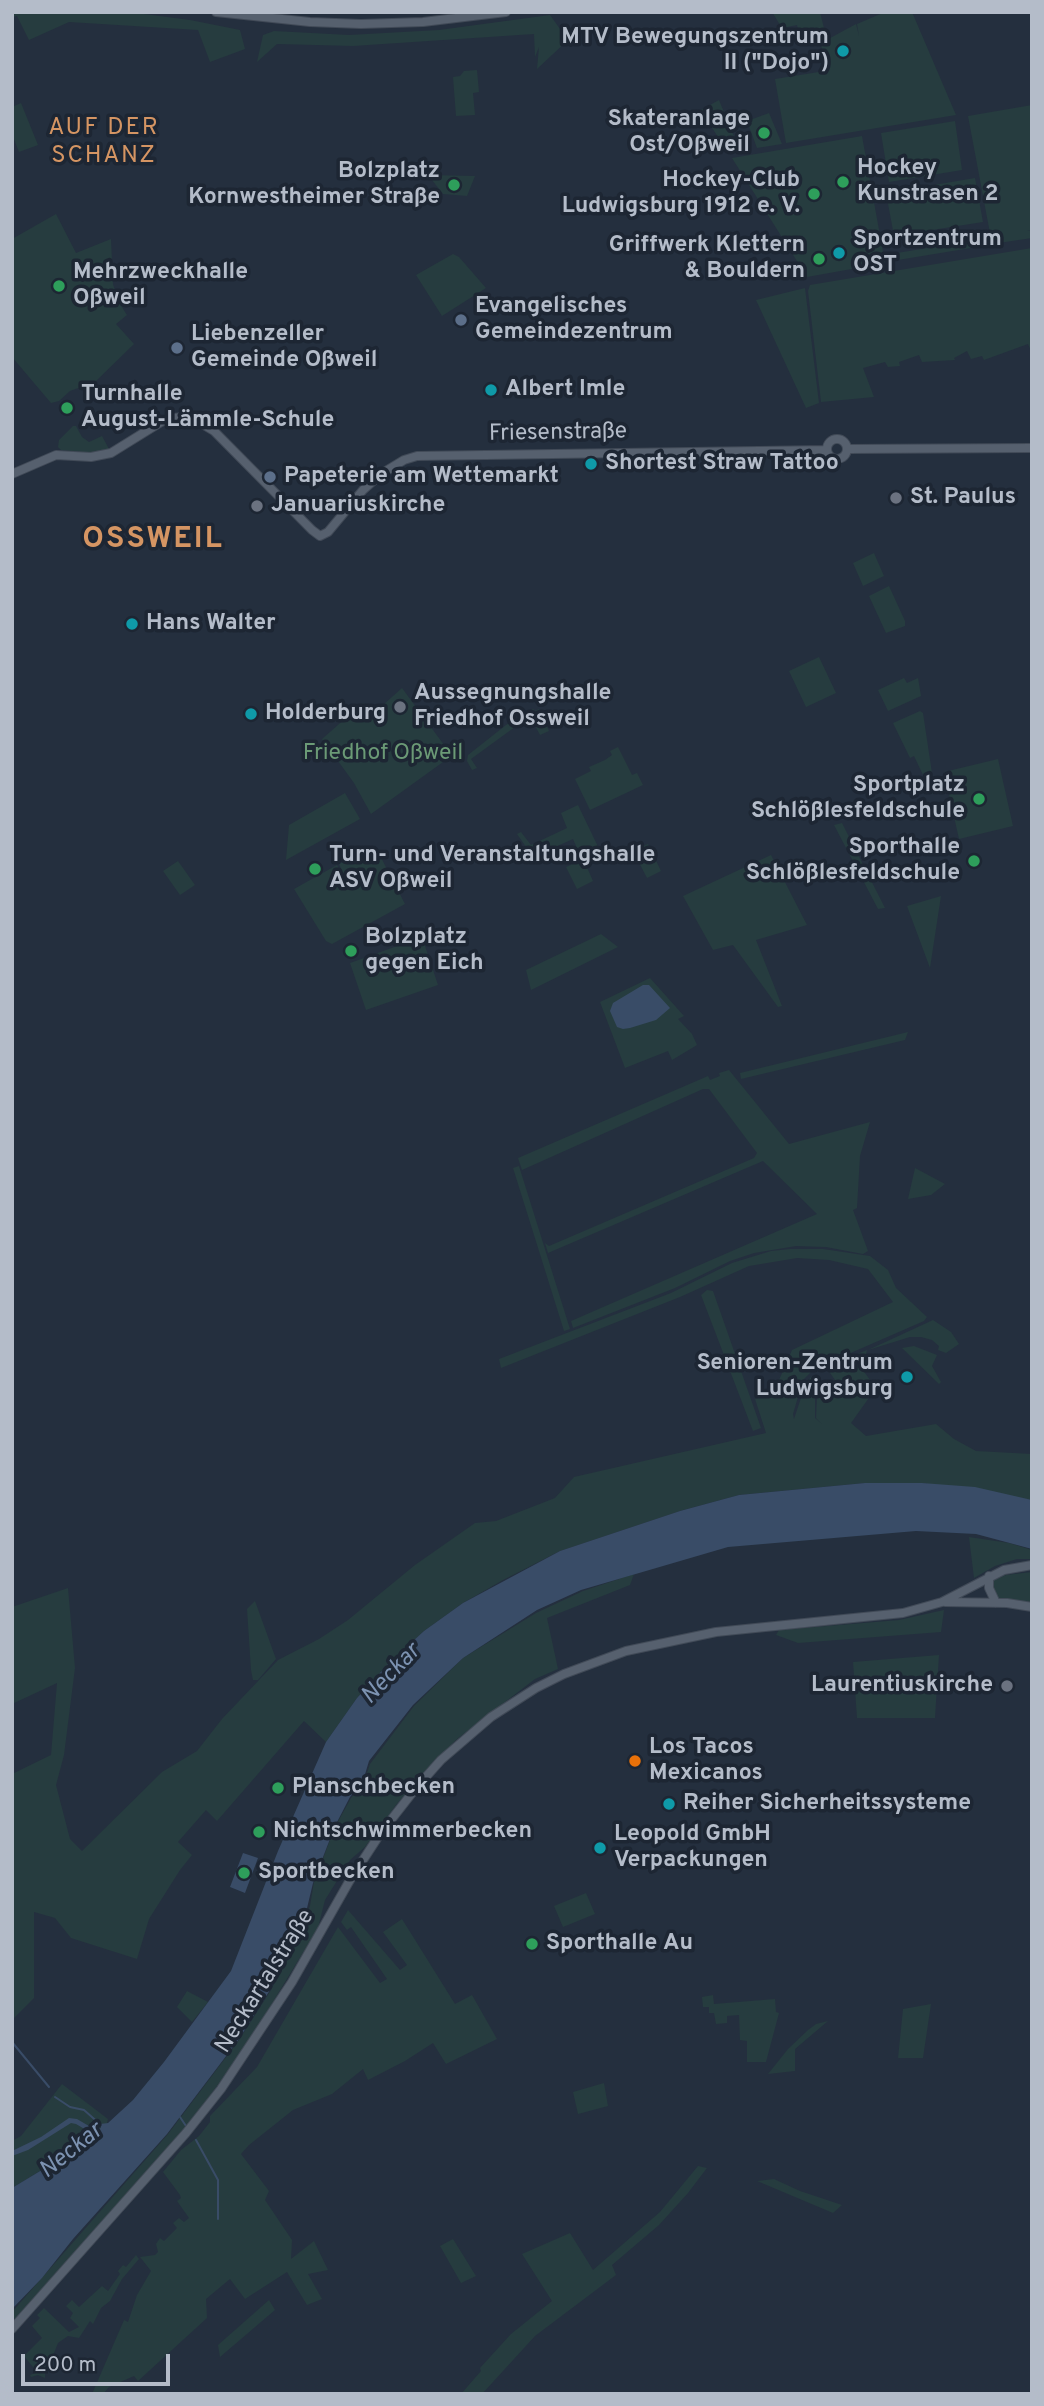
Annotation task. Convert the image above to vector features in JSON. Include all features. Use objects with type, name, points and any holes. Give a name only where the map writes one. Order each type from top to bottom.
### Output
[{"type":"main road","points":[[216,12],[361,24],[423,22],[506,12]]},
{"type":"main road","name":"Friesenstraße","points":[[12,474],[56,455],[91,457],[111,453],[161,422],[185,417],[214,431],[312,530],[322,536],[373,480],[395,465],[417,456],[827,450]]},
{"type":"main road","points":[[837,439],[844,443],[847,449],[845,456],[837,459],[831,457],[827,450],[830,443],[837,439]]},
{"type":"main road","points":[[847,449],[1032,448]]},
{"type":"main road","points":[[942,1602],[989,1576],[1017,1566],[1032,1566]]},
{"type":"main road","points":[[989,1576],[989,1588],[996,1603]]},
{"type":"main road","points":[[942,1602],[1032,1607]]},
{"type":"main road","name":"Neckartalstraße","points":[[12,2329],[179,2141],[221,2089],[292,1982],[359,1866],[416,1788],[456,1745],[491,1717],[536,1688],[564,1674],[614,1655],[670,1640],[751,1628],[903,1613],[942,1602]]},
{"type":"green space","points":[[12,12],[129,12],[190,20],[240,30],[245,49],[210,62],[198,30],[69,22],[29,40],[17,16],[12,17]]},
{"type":"green space","points":[[772,12],[820,12],[824,28],[799,34],[797,25],[782,28]]},
{"type":"green space","points":[[885,12],[912,12],[956,115],[786,143],[775,79],[825,71],[821,43],[856,24],[859,36],[857,24]]},
{"type":"green space","points":[[550,15],[568,40],[537,69],[539,47],[535,57],[534,34],[353,46],[277,44],[257,62],[263,35],[274,31],[349,35],[439,30]]},
{"type":"green space","points":[[477,70],[479,92],[473,93],[475,115],[456,116],[453,77],[460,76],[464,71]]},
{"type":"green space","points":[[719,100],[740,151],[728,153],[701,110]]},
{"type":"green space","points":[[21,103],[38,145],[19,152],[12,134],[12,107]]},
{"type":"green space","points":[[1032,105],[1032,230],[1027,231],[1032,231],[1032,238],[992,244],[968,116]]},
{"type":"green space","name":"Skateranlage Ost/Oßweil","points":[[769,113],[782,144],[757,148],[747,121]]},
{"type":"green space","points":[[955,121],[962,170],[889,182],[881,133]]},
{"type":"green space","name":"Hockey-Club Ludwigsburg 1912 e. V.","points":[[862,136],[885,263],[807,277],[732,158]]},
{"type":"green space","name":"Bolzplatz Kornwestheimer Straße","points":[[428,175],[475,176],[467,196],[443,194]]},
{"type":"green space","points":[[975,178],[983,222],[894,236],[886,193]]},
{"type":"green space","points":[[56,214],[76,253],[111,239],[113,284],[118,301],[127,315],[116,324],[134,344],[95,382],[70,391],[59,401],[51,403],[12,357],[12,239]]},
{"type":"green space","points":[[988,238],[989,245],[898,260],[897,253]]},
{"type":"green space","points":[[1032,248],[1032,353],[1028,344],[984,360],[982,356],[971,359],[967,351],[954,358],[955,360],[922,362],[919,355],[899,362],[900,366],[888,367],[885,362],[863,368],[874,397],[821,402],[808,291],[810,285]]},
{"type":"green space","points":[[453,254],[459,257],[486,288],[442,316],[416,275]]},
{"type":"green space","points":[[805,288],[819,403],[806,408],[756,300]]},
{"type":"green space","points":[[76,426],[82,437],[89,442],[102,436],[109,449],[90,453],[61,450],[58,447],[59,440]]},
{"type":"green space","points":[[874,553],[884,576],[863,586],[853,563]]},
{"type":"green space","points":[[889,586],[905,626],[886,633],[869,596]]},
{"type":"green space","points":[[819,657],[836,693],[806,707],[789,671]]},
{"type":"green space","points":[[904,678],[907,683],[918,678],[921,696],[888,711],[878,690]]},
{"type":"green space","name":"Friedhof Oßweil","points":[[402,688],[450,753],[450,757],[371,814],[354,783],[322,739],[363,703],[373,714]]},
{"type":"green space","points":[[533,709],[539,709],[549,731],[540,735],[530,716],[471,759],[477,768],[472,770],[467,761],[468,755],[506,725]]},
{"type":"green space","points":[[920,711],[923,713],[935,793],[932,794],[914,756],[910,758],[893,723]]},
{"type":"green space","points":[[618,747],[632,775],[637,773],[643,785],[590,810],[575,779],[591,771],[589,767],[605,760],[612,755],[610,751]]},
{"type":"green space","name":"Sportplatz Schlößlesfeldschule","points":[[998,759],[1013,826],[959,839],[944,772]]},
{"type":"green space","points":[[345,793],[360,819],[286,860],[289,825]]},
{"type":"green space","points":[[578,805],[603,857],[586,865],[593,881],[577,889],[566,867],[582,860],[573,839],[533,857],[517,834],[521,832],[531,845],[567,828],[561,813]]},
{"type":"green space","points":[[842,823],[885,908],[878,909],[834,825]]},
{"type":"green space","points":[[648,844],[661,871],[647,878],[633,851]]},
{"type":"green space","points":[[375,846],[405,904],[332,944],[326,941],[294,889],[337,865],[349,887],[339,864]]},
{"type":"green space","points":[[771,855],[807,925],[756,940],[782,1006],[778,1007],[733,945],[713,950],[683,896]]},
{"type":"green space","points":[[178,861],[195,885],[180,895],[163,871]]},
{"type":"green space","points":[[941,896],[930,968],[907,906]]},
{"type":"green space","points":[[601,934],[618,947],[531,990],[526,970]]},
{"type":"green space","points":[[422,937],[438,985],[366,1010],[350,963]]},
{"type":"green space","points":[[650,978],[684,1016],[678,1019],[692,1034],[697,1045],[672,1060],[668,1051],[625,1068],[600,1002]]},
{"type":"green space","points":[[908,1032],[905,1040],[741,1079],[740,1073]]},
{"type":"green space","points":[[729,1070],[789,1144],[870,1122],[860,1156],[857,1208],[853,1210],[868,1251],[863,1254],[826,1247],[796,1246],[754,1253],[573,1328],[571,1321],[817,1214],[763,1161],[548,1253],[545,1243],[549,1246],[754,1158],[757,1153],[709,1089],[703,1089],[522,1170],[518,1158],[708,1076],[710,1080]]},
{"type":"green space","points":[[519,1166],[570,1329],[564,1331],[513,1168]]},
{"type":"green space","points":[[915,1168],[945,1184],[931,1195],[908,1199]]},
{"type":"green space","points":[[823,1249],[870,1256],[888,1270],[896,1288],[927,1317],[924,1321],[814,1369],[803,1380],[794,1419],[806,1383],[812,1376],[815,1418],[822,1424],[816,1418],[817,1397],[824,1395],[824,1387],[835,1380],[826,1367],[867,1350],[862,1369],[876,1388],[851,1423],[866,1436],[936,1424],[954,1439],[976,1451],[1032,1454],[1032,1500],[922,1483],[865,1483],[739,1495],[680,1511],[560,1551],[503,1580],[463,1603],[424,1631],[390,1662],[357,1698],[326,1742],[304,1721],[217,1821],[206,1810],[178,1842],[192,1855],[149,1919],[137,1959],[71,1938],[55,1918],[34,1912],[34,1998],[12,2020],[12,1774],[51,1755],[57,1683],[12,1704],[12,1607],[68,1588],[75,1668],[64,1755],[56,1785],[70,1839],[82,1851],[162,1772],[197,1751],[222,1719],[278,1660],[319,1639],[348,1620],[415,1565],[475,1523],[496,1521],[555,1498],[574,1477],[766,1433],[755,1399],[777,1392],[776,1387],[792,1350],[893,1302],[868,1269],[829,1260],[797,1258],[749,1266],[680,1297],[501,1368],[499,1359],[671,1293],[732,1263],[771,1251]]},
{"type":"green space","points":[[707,1290],[713,1291],[761,1428],[753,1431],[701,1295]]},
{"type":"green space","points":[[933,1320],[951,1332],[959,1344],[946,1353],[938,1350],[939,1346],[932,1340],[921,1337],[910,1337],[868,1350]]},
{"type":"green space","points":[[914,1346],[937,1355],[932,1366],[941,1382],[939,1384],[902,1348]]},
{"type":"green space","points":[[969,1537],[1009,1543],[1032,1550],[1032,1559],[1017,1559],[995,1566],[974,1578]]},
{"type":"green space","points":[[1032,1572],[1032,1604],[997,1598],[992,1581],[1006,1575]]},
{"type":"green space","points":[[634,1574],[630,1585],[547,1618],[558,1669],[535,1679],[457,1739],[396,1805],[365,1847],[350,1860],[325,1900],[318,1928],[246,2046],[209,2097],[185,2128],[15,2320],[12,2312],[168,2134],[239,2040],[271,1990],[303,1925],[314,1882],[335,1827],[351,1798],[364,1782],[370,1764],[414,1706],[463,1658],[536,1613],[583,1591]]},
{"type":"green space","points":[[255,1601],[276,1659],[258,1680],[253,1680],[251,1670],[247,1609]]},
{"type":"green space","points":[[944,1610],[941,1632],[798,1643],[776,1635],[779,1630],[899,1620]]},
{"type":"green space","points":[[939,1655],[935,1718],[857,1718],[853,1662]]},
{"type":"green space","points":[[586,1893],[595,1914],[563,1927],[554,1906]]},
{"type":"green space","points":[[348,1910],[400,1970],[407,1965],[383,1932],[402,1919],[455,2004],[472,1995],[497,2039],[446,2064],[433,2043],[368,2080],[363,2069],[332,2094],[293,2110],[249,2145],[241,2154],[269,2191],[265,2200],[292,2240],[291,2259],[314,2241],[328,2270],[308,2274],[322,2299],[307,2305],[287,2272],[245,2299],[230,2279],[206,2299],[207,2318],[138,2381],[134,2376],[109,2387],[103,2394],[92,2394],[124,2320],[128,2322],[137,2295],[151,2271],[140,2257],[155,2255],[158,2252],[156,2244],[160,2238],[164,2241],[177,2228],[173,2223],[179,2218],[184,2222],[189,2218],[177,2201],[181,2198],[180,2195],[163,2172],[181,2150],[199,2136],[210,2122],[210,2116],[257,2067],[338,1927],[380,1983],[387,1979],[351,1927],[347,1930],[341,1922]]},
{"type":"green space","points":[[187,1991],[208,2002],[192,2022],[177,2007]]},
{"type":"green space","points":[[713,1995],[714,2004],[775,1999],[776,2012],[779,2013],[766,2062],[747,2062],[747,2041],[740,2040],[739,2015],[727,2016],[727,2023],[716,2024],[714,2013],[709,2013],[709,2007],[703,2007],[702,1997]]},
{"type":"green space","points":[[931,2004],[923,2058],[898,2058],[903,2009]]},
{"type":"green space","points":[[828,2021],[795,2049],[795,2071],[768,2074],[808,2030],[816,2024]]},
{"type":"green space","points":[[604,2083],[608,2106],[578,2114],[573,2092]]},
{"type":"green space","points":[[62,2084],[108,2119],[107,2123],[65,2156],[12,2188],[12,2141],[21,2136]]},
{"type":"green space","points":[[698,2166],[707,2168],[659,2225],[612,2265],[616,2275],[535,2336],[482,2394],[461,2394],[511,2334],[552,2301],[522,2254],[570,2233],[593,2270],[660,2212]]},
{"type":"green space","points":[[774,2179],[842,2205],[833,2213],[757,2181]]},
{"type":"green space","points":[[453,2239],[476,2276],[461,2283],[440,2246]]},
{"type":"green space","points":[[136,2255],[139,2259],[122,2279],[110,2301],[101,2308],[93,2324],[90,2321],[79,2338],[68,2336],[58,2343],[52,2358],[45,2363],[45,2378],[38,2375],[31,2377],[30,2375],[37,2372],[24,2356],[42,2338],[32,2326],[40,2318],[37,2315],[44,2308],[69,2332],[79,2327],[70,2318],[73,2313],[66,2306],[72,2300],[79,2307],[102,2286],[108,2291],[120,2274],[118,2271],[123,2265],[126,2267]]},
{"type":"green space","points":[[269,2300],[275,2310],[220,2357],[218,2345]]},
{"type":"water","points":[[643,985],[649,985],[670,1008],[656,1020],[630,1028],[617,1027],[610,1011],[613,1003]]},
{"type":"water","name":"Neckar","points":[[865,1483],[975,1487],[1032,1500],[1032,1549],[976,1534],[916,1531],[728,1547],[581,1590],[537,1610],[463,1658],[413,1705],[369,1761],[363,1781],[350,1797],[335,1826],[313,1883],[303,1925],[270,1990],[239,2039],[167,2134],[12,2309],[12,2188],[65,2156],[93,2134],[71,2123],[28,2150],[12,2156],[12,2151],[41,2137],[69,2118],[77,2119],[94,2129],[101,2128],[100,2124],[108,2123],[133,2100],[164,2062],[231,1971],[278,1851],[326,1742],[357,1698],[390,1662],[424,1631],[463,1603],[560,1551],[680,1511],[739,1495]]},
{"type":"water","name":"Sportbecken","points":[[243,1853],[258,1858],[245,1893],[230,1887]]},
{"type":"waterway","points":[[12,2042],[49,2087]]},
{"type":"waterway","name":"Neckar","points":[[55,2097],[70,2107],[84,2110],[101,2125]]},
{"type":"waterway","points":[[180,2117],[186,2126]]},
{"type":"waterway","points":[[196,2140],[218,2180],[218,2219]]},
{"type":"place","name":"MTV Bewegungszentrum II (\"Dojo\")","points":[[843,51]]},
{"type":"place","name":"Skateranlage Ost/Oßweil","points":[[764,133]]},
{"type":"place","name":"Hockey Kunstrasen 2","points":[[843,182]]},
{"type":"place","name":"Bolzplatz Kornwestheimer Straße","points":[[454,185]]},
{"type":"place","name":"Hockey-Club Ludwigsburg 1912 e. V.","points":[[814,194]]},
{"type":"place","name":"Sportzentrum OST","points":[[839,253]]},
{"type":"place","name":"Griffwerk Klettern & Bouldern","points":[[819,259]]},
{"type":"place","name":"Mehrzweckhalle Oßweil","points":[[59,286]]},
{"type":"place","name":"Evangelisches Gemeindezentrum","points":[[461,320]]},
{"type":"place","name":"Liebenzeller Gemeinde Oßweil","points":[[177,348]]},
{"type":"place","name":"Albert Imle","points":[[491,390]]},
{"type":"place","name":"Turnhalle August-Lämmle-Schule","points":[[67,408]]},
{"type":"place","name":"Shortest Straw Tattoo","points":[[591,464]]},
{"type":"place","name":"Papeterie am Wettemarkt","points":[[270,477]]},
{"type":"place","name":"St. Paulus","points":[[896,498]]},
{"type":"place","name":"Januariuskirche","points":[[257,506]]},
{"type":"place","name":"Hans Walter","points":[[132,624]]},
{"type":"place","name":"Aussegnungshalle Friedhof Ossweil","points":[[400,707]]},
{"type":"place","name":"Holderburg","points":[[251,714]]},
{"type":"place","name":"Sportplatz Schlößlesfeldschule","points":[[979,799]]},
{"type":"place","name":"Sporthalle Schlößlesfeldschule","points":[[974,861]]},
{"type":"place","name":"Turn- und Veranstaltungshalle ASV Oßweil","points":[[315,869]]},
{"type":"place","name":"Bolzplatz gegen Eich","points":[[351,951]]},
{"type":"place","name":"Senioren-Zentrum Ludwigsburg","points":[[907,1377]]},
{"type":"place","name":"Laurentiuskirche","points":[[1007,1686]]},
{"type":"place","name":"Los Tacos Mexicanos","points":[[635,1761]]},
{"type":"place","name":"Planschbecken","points":[[278,1788]]},
{"type":"place","name":"Reiher Sicherheitssysteme","points":[[669,1804]]},
{"type":"place","name":"Nichtschwimmerbecken","points":[[259,1832]]},
{"type":"place","name":"Leopold GmbH Verpackungen","points":[[600,1848]]},
{"type":"place","name":"Sportbecken","points":[[244,1873]]},
{"type":"place","name":"Sporthalle Au","points":[[532,1944]]},
{"type":"district","name":"AUF DER SCHANZ","points":[[104,143]]},
{"type":"district","name":"OSSWEIL","points":[[153,541]]}]
